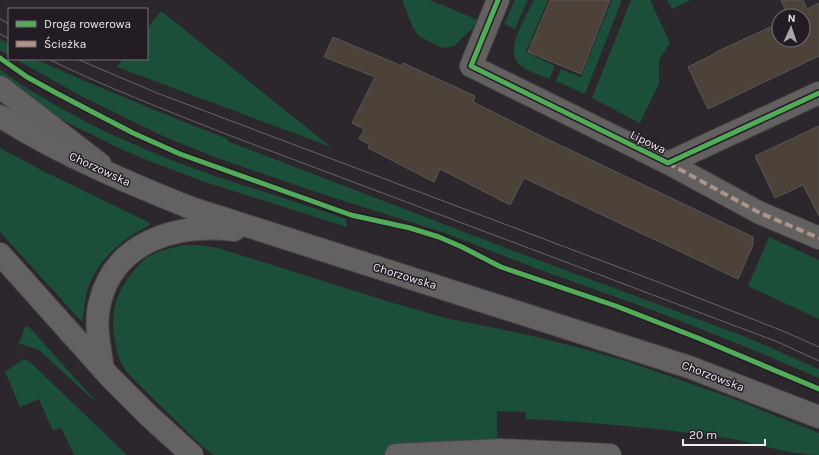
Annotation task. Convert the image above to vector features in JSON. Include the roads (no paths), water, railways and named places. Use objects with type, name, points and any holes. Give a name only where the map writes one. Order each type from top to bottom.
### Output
[{"type":"main road","name":"Chorzowska","points":[[0,116],[55,148],[191,208],[689,367],[819,417]]},
{"type":"main road","points":[[103,369],[98,318],[100,303],[106,283],[117,265],[129,254],[151,240],[174,232],[198,229],[224,229],[281,237]]},
{"type":"main road","points":[[0,254],[103,369],[149,416],[192,455]]},
{"type":"main road","points":[[396,455],[501,450],[610,455]]},
{"type":"street","name":"Lipowa","points":[[498,0],[471,66],[668,163],[760,213],[819,238]]},
{"type":"street","points":[[0,87],[116,176]]},
{"type":"street","name":"Lipowa","points":[[668,163],[819,93]]},
{"type":"tram line","points":[[0,19],[8,23]]},
{"type":"tram line","points":[[0,34],[8,38]]},
{"type":"tram line","points":[[50,60],[162,109],[778,342],[819,361]]},
{"type":"tram line","points":[[79,60],[157,93],[658,282],[783,331],[819,347]]}]
